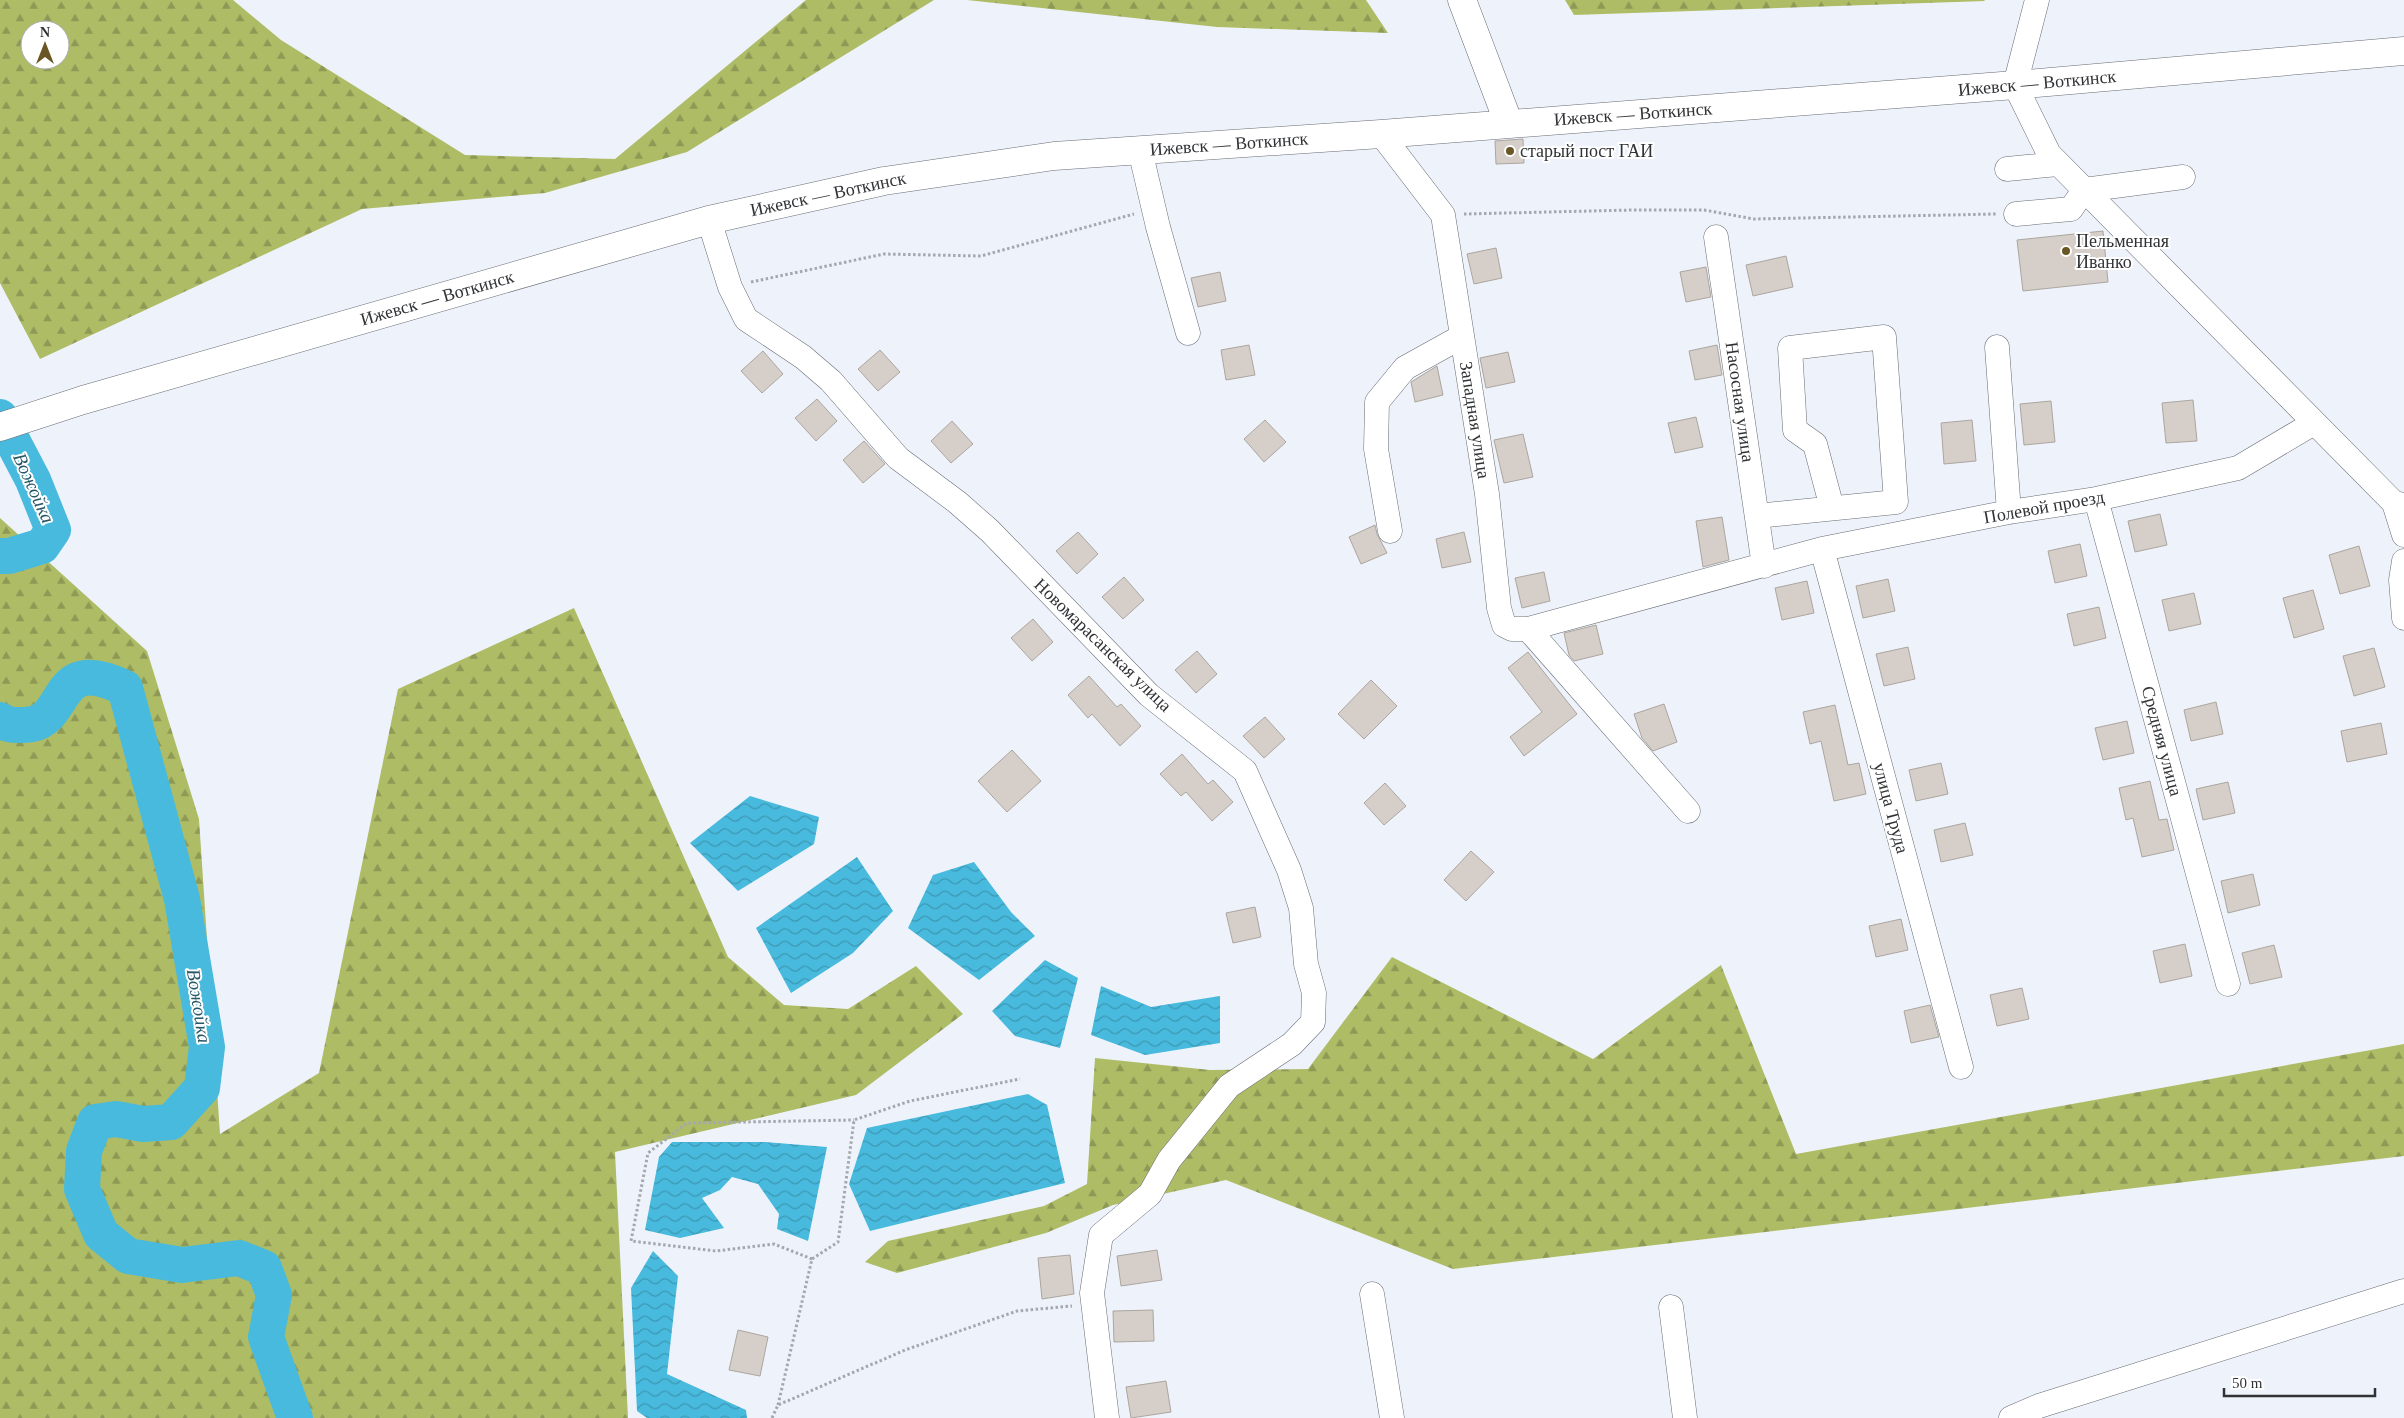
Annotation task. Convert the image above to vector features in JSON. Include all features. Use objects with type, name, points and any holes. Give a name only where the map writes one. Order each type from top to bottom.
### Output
[{"type":"main road","points":[[1462,0],[1509,124]]},
{"type":"main road","name":"Ижевск — Воткинск","points":[[0,427],[83,400],[709,220],[884,181],[1054,156],[1380,134],[2015,85],[2404,51]]},
{"type":"street","points":[[2037,0],[2015,85],[2049,154],[2253,358],[2314,423],[2399,504],[2404,536]]},
{"type":"street","points":[[1380,134],[1443,215]]},
{"type":"street","points":[[1140,150],[1154,209],[1188,332]]},
{"type":"street","points":[[2007,169],[2058,164]]},
{"type":"street","points":[[2016,214],[2071,209],[2084,190],[2183,177]]},
{"type":"street","name":"Западная улица","points":[[1443,215],[1487,494],[1499,608],[1504,625],[1512,629],[1528,629]]},
{"type":"street","name":"Новомарасанская улица","points":[[709,220],[730,287],[746,319],[803,357],[831,381],[898,458],[957,502],[990,532],[1149,695],[1245,771],[1289,870],[1301,908],[1306,964],[1314,993],[1313,1022],[1292,1044],[1229,1086],[1169,1160],[1150,1194],[1101,1235],[1092,1294],[1107,1418]]},
{"type":"street","name":"Насосная улица","points":[[1716,237],[1764,566]]},
{"type":"street","points":[[1390,531],[1376,449],[1377,402],[1405,368],[1461,337]]},
{"type":"street","points":[[1757,516],[1896,502],[1884,337],[1790,348],[1795,430],[1815,444],[1832,508]]},
{"type":"street","points":[[1997,347],[2009,512]]},
{"type":"street","name":"Полевой проезд","points":[[1528,629],[1822,549],[2009,512],[2096,499],[2238,468],[2314,423]]},
{"type":"street","name":"Средняя улица","points":[[2096,499],[2228,984]]},
{"type":"street","name":"улица Труда","points":[[1822,549],[1961,1067]]},
{"type":"street","points":[[2404,560],[2400,580],[2404,618]]},
{"type":"street","points":[[1528,629],[1688,811]]},
{"type":"street","points":[[2011,1418],[2039,1406],[2404,1292]]},
{"type":"street","points":[[1372,1294],[1392,1418]]},
{"type":"street","points":[[1671,1307],[1685,1418]]},
{"type":"path","points":[[730,287],[884,254],[981,256],[1154,209]]},
{"type":"path","points":[[1443,215],[1632,210],[1704,210],[1754,219],[2016,214]]},
{"type":"path","points":[[812,1259],[774,1244],[716,1251],[631,1241],[648,1154],[687,1123],[854,1120],[910,1101],[1020,1079]]},
{"type":"path","points":[[772,1418],[778,1404],[812,1259],[838,1242],[854,1120]]},
{"type":"path","points":[[778,1404],[905,1350],[1018,1311],[1094,1305]]},
{"type":"green space","points":[[0,0],[233,0],[281,40],[465,155],[615,159],[806,0],[934,0],[687,152],[545,193],[362,209],[40,359],[0,283]]},
{"type":"green space","points":[[967,0],[1366,0],[1388,33],[1217,27]]},
{"type":"green space","points":[[1565,0],[1984,0],[1985,1],[1574,15]]},
{"type":"green space","points":[[0,518],[147,651],[199,819],[220,1134],[319,1073],[398,689],[574,608],[728,957],[784,1005],[848,1009],[916,966],[963,1014],[856,1095],[615,1152],[628,1418],[0,1418]]},
{"type":"green space","points":[[1392,957],[1593,1059],[1721,965],[1796,1154],[2404,1044],[2404,1156],[1453,1269],[1226,1180],[1113,1205],[1046,1233],[897,1273],[865,1262],[888,1241],[1044,1206],[1087,1184],[1095,1058],[1210,1070],[1308,1069]]},
{"type":"water","points":[[750,796],[819,817],[814,844],[738,891],[690,843]]},
{"type":"water","points":[[857,857],[893,911],[853,953],[791,993],[756,928]]},
{"type":"water","points":[[974,862],[1011,912],[1035,936],[979,980],[908,928],[933,875]]},
{"type":"water","points":[[1045,960],[1078,978],[1060,1048],[1015,1036],[992,1011]]},
{"type":"water","points":[[1101,986],[1151,1007],[1220,996],[1220,1043],[1145,1055],[1091,1035]]},
{"type":"water","points":[[1028,1094],[1047,1105],[1065,1183],[870,1231],[849,1184],[867,1128]]},
{"type":"water","points":[[672,1142],[765,1142],[827,1147],[808,1241],[777,1229],[779,1214],[758,1184],[732,1177],[720,1190],[702,1198],[724,1228],[680,1238],[645,1230],[659,1157]]},
{"type":"water","points":[[653,1251],[678,1276],[667,1374],[746,1410],[747,1418],[647,1418],[637,1411],[631,1288]]},
{"type":"building","name":"старый пост ГАИ","points":[[1523,139],[1524,163],[1496,164],[1495,141]]},
{"type":"building","points":[[2103,231],[2108,282],[2023,291],[2017,240]]},
{"type":"building","points":[[1496,248],[1502,278],[1474,284],[1467,254]]},
{"type":"building","points":[[1786,256],[1793,287],[1753,296],[1746,265]]},
{"type":"building","points":[[1706,267],[1711,297],[1686,302],[1680,272]]},
{"type":"building","points":[[1220,272],[1226,301],[1198,307],[1191,278]]},
{"type":"building","points":[[1249,345],[1255,375],[1226,380],[1221,350]]},
{"type":"building","points":[[1717,345],[1722,375],[1695,380],[1689,351]]},
{"type":"building","points":[[880,350],[900,372],[878,391],[858,369]]},
{"type":"building","points":[[763,351],[783,374],[762,393],[741,371]]},
{"type":"building","points":[[1508,352],[1515,382],[1486,388],[1480,358]]},
{"type":"building","points":[[1437,366],[1443,395],[1415,402],[1411,382]]},
{"type":"building","points":[[817,399],[837,421],[816,441],[795,418]]},
{"type":"building","points":[[2193,400],[2197,441],[2166,443],[2162,403]]},
{"type":"building","points":[[2051,401],[2055,442],[2024,445],[2020,404]]},
{"type":"building","points":[[1696,417],[1703,447],[1675,453],[1668,423]]},
{"type":"building","points":[[1265,420],[1286,442],[1264,462],[1244,439]]},
{"type":"building","points":[[1972,420],[1976,461],[1944,464],[1941,423]]},
{"type":"building","points":[[952,421],[973,444],[951,463],[931,441]]},
{"type":"building","points":[[1523,434],[1533,477],[1504,483],[1494,440]]},
{"type":"building","points":[[864,441],[885,464],[863,483],[843,460]]},
{"type":"building","points":[[2160,514],[2167,545],[2135,552],[2128,521]]},
{"type":"building","points":[[1722,517],[1729,560],[1703,567],[1696,521]]},
{"type":"building","points":[[1375,525],[1377,534],[1387,553],[1361,564],[1349,537]]},
{"type":"building","points":[[1078,532],[1098,554],[1077,574],[1056,551]]},
{"type":"building","points":[[1464,532],[1471,562],[1442,568],[1436,539]]},
{"type":"building","points":[[2080,544],[2087,576],[2055,583],[2048,551]]},
{"type":"building","points":[[2359,546],[2370,586],[2340,594],[2329,555]]},
{"type":"building","points":[[1544,572],[1550,601],[1522,608],[1515,578]]},
{"type":"building","points":[[1124,577],[1144,600],[1123,619],[1102,597]]},
{"type":"building","points":[[1888,579],[1895,611],[1863,618],[1856,586]]},
{"type":"building","points":[[1807,581],[1814,613],[1782,620],[1775,588]]},
{"type":"building","points":[[2313,590],[2324,629],[2294,638],[2283,598]]},
{"type":"building","points":[[2194,593],[2201,624],[2169,631],[2162,600]]},
{"type":"building","points":[[2099,607],[2106,638],[2074,646],[2067,614]]},
{"type":"building","points":[[1033,619],[1053,642],[1032,661],[1011,638]]},
{"type":"building","points":[[1596,625],[1603,654],[1574,661],[1569,655],[1564,633]]},
{"type":"building","points":[[1908,647],[1915,679],[1884,686],[1876,654]]},
{"type":"building","points":[[2374,648],[2385,687],[2354,696],[2343,656]]},
{"type":"building","points":[[1197,651],[1217,674],[1196,693],[1175,670]]},
{"type":"building","points":[[1528,652],[1577,714],[1524,756],[1510,737],[1542,712],[1508,668]]},
{"type":"building","points":[[1089,676],[1117,707],[1121,704],[1141,726],[1120,746],[1092,714],[1088,718],[1068,695]]},
{"type":"building","points":[[1371,680],[1397,706],[1364,739],[1338,714]]},
{"type":"building","points":[[2216,702],[2223,734],[2191,741],[2184,710]]},
{"type":"building","points":[[1664,704],[1677,742],[1653,751],[1642,738],[1634,714]]},
{"type":"building","points":[[1835,705],[1848,765],[1859,763],[1866,794],[1834,801],[1821,741],[1810,744],[1803,712]]},
{"type":"building","points":[[1265,717],[1285,739],[1264,758],[1243,736]]},
{"type":"building","points":[[2127,721],[2134,753],[2103,760],[2095,728]]},
{"type":"building","points":[[2381,723],[2387,754],[2347,762],[2341,731]]},
{"type":"building","points":[[1012,750],[1041,781],[1007,812],[978,781]]},
{"type":"building","points":[[1182,754],[1208,784],[1213,780],[1233,802],[1212,821],[1186,792],[1181,796],[1160,774]]},
{"type":"building","points":[[1941,763],[1948,794],[1916,801],[1909,770]]},
{"type":"building","points":[[2150,781],[2159,820],[2167,819],[2174,850],[2142,857],[2133,818],[2126,820],[2119,788]]},
{"type":"building","points":[[2228,782],[2235,813],[2203,820],[2196,789]]},
{"type":"building","points":[[1385,783],[1406,806],[1384,825],[1364,803]]},
{"type":"building","points":[[1965,823],[1973,855],[1941,862],[1934,830]]},
{"type":"building","points":[[1471,851],[1494,872],[1466,901],[1444,880]]},
{"type":"building","points":[[2253,874],[2260,905],[2228,913],[2221,881]]},
{"type":"building","points":[[1255,907],[1261,937],[1233,943],[1226,913]]},
{"type":"building","points":[[1901,919],[1908,950],[1876,957],[1869,926]]},
{"type":"building","points":[[2185,944],[2192,976],[2160,983],[2153,951]]},
{"type":"building","points":[[2274,945],[2282,977],[2250,984],[2242,953]]},
{"type":"building","points":[[2022,988],[2029,1019],[1997,1026],[1990,995]]},
{"type":"building","points":[[1930,1005],[1939,1037],[1911,1043],[1904,1011]]},
{"type":"building","points":[[1157,1250],[1162,1280],[1121,1286],[1117,1256]]},
{"type":"building","points":[[1070,1255],[1074,1294],[1042,1299],[1038,1258]]},
{"type":"building","points":[[1153,1310],[1154,1341],[1114,1342],[1113,1311]]},
{"type":"building","points":[[738,1330],[768,1337],[760,1376],[729,1370]]},
{"type":"building","points":[[1166,1381],[1171,1412],[1131,1418],[1126,1387]]},
{"type":"waterway","name":"Вожойка","points":[[0,417],[33,480],[53,530],[42,546],[9,556],[0,556]]},
{"type":"waterway","name":"Вожойка","points":[[0,720],[13,725],[37,723],[48,715],[63,693],[72,684],[83,678],[100,679],[125,688],[182,899],[207,1047],[202,1088],[171,1122],[143,1124],[116,1119],[95,1122],[84,1151],[82,1189],[101,1234],[128,1256],[182,1265],[239,1258],[264,1268],[274,1295],[266,1337],[295,1418]]},
{"type":"place","name":"старый пост ГАИ","points":[[1510,151]]},
{"type":"place","name":"Пельменная Иванко","points":[[2066,251]]}]
